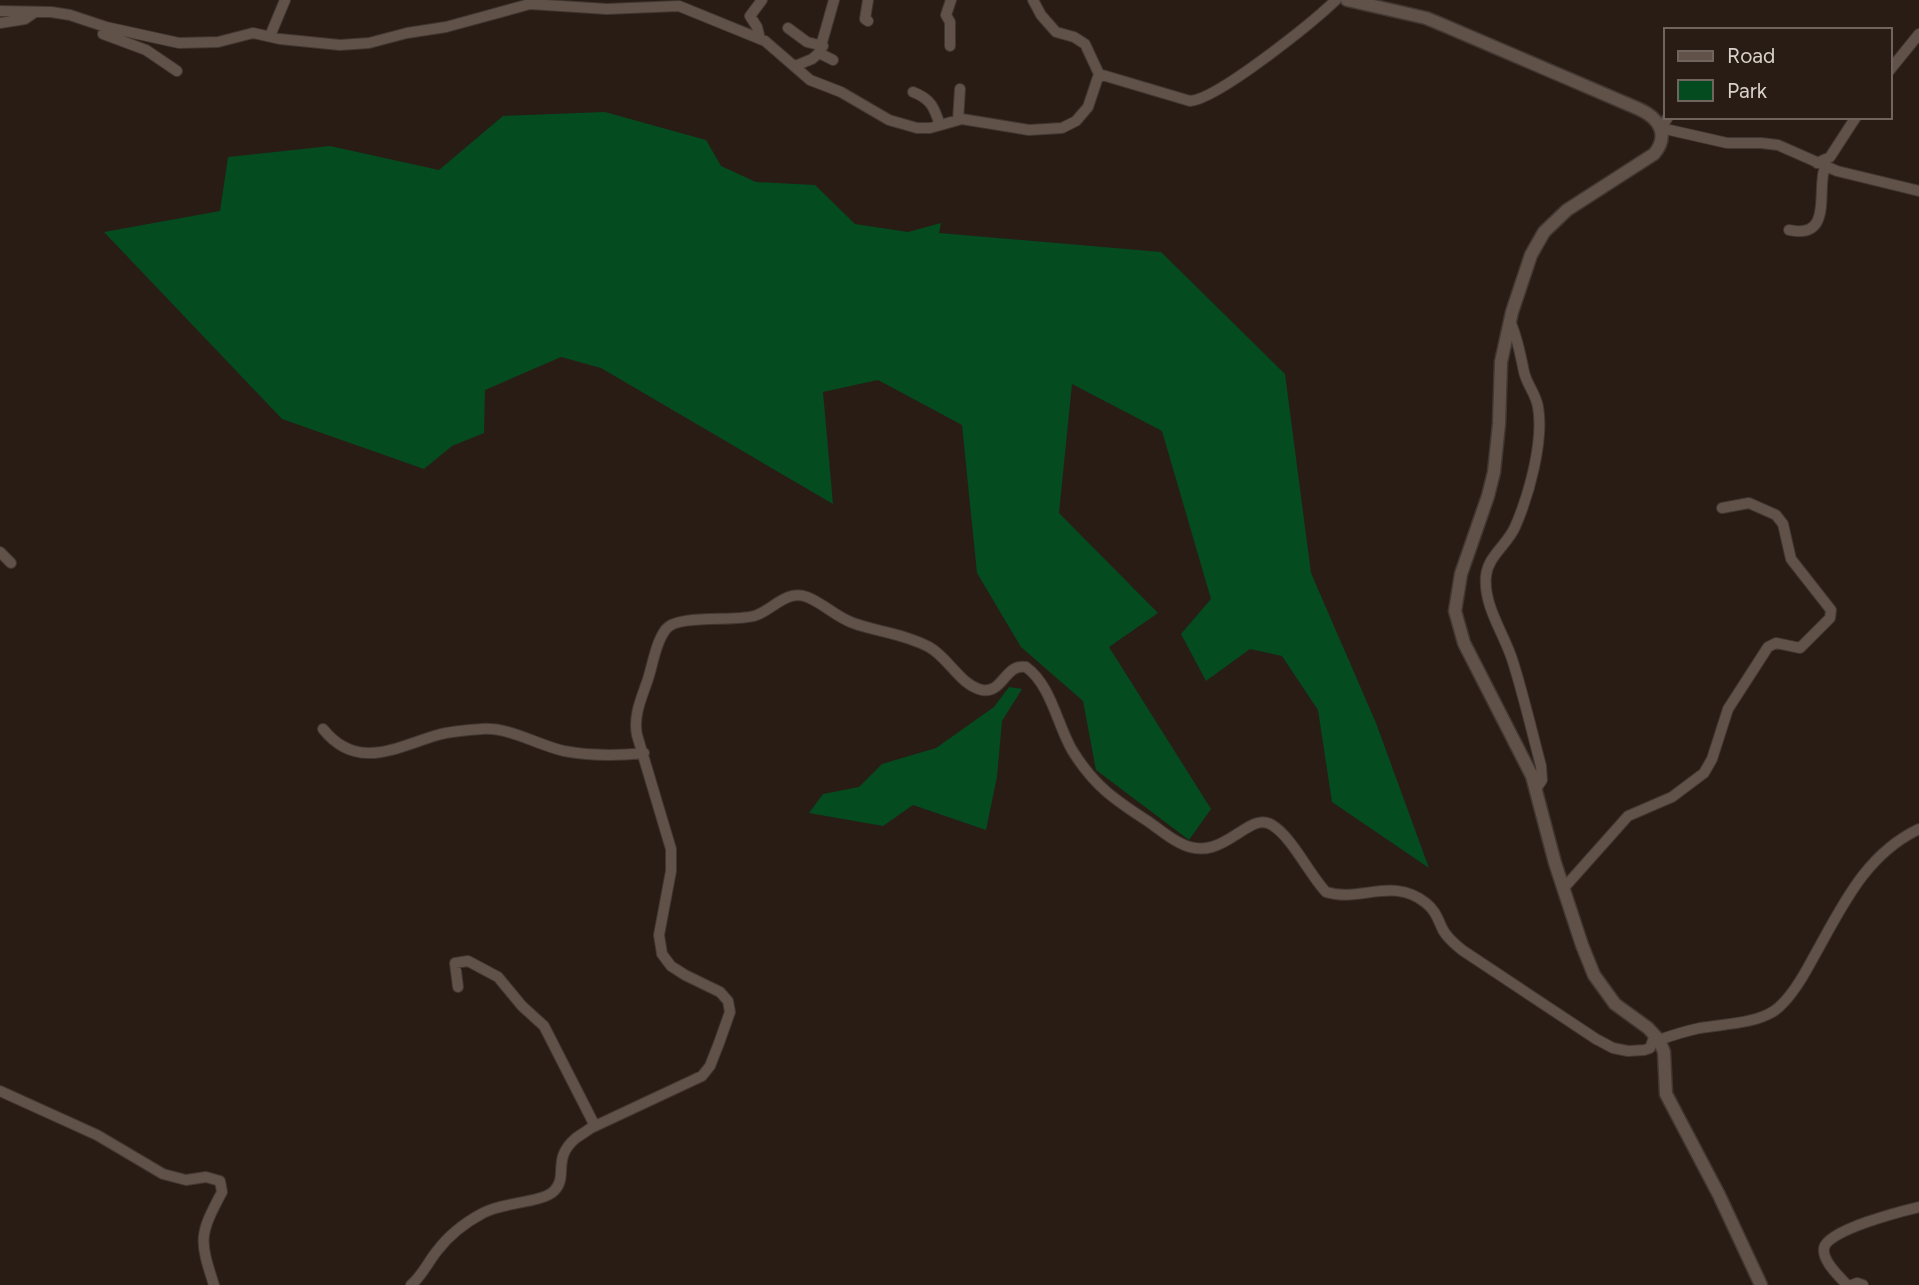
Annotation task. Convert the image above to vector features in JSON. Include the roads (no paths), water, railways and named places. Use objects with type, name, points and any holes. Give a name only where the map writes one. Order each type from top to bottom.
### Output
[{"type":"street","points":[[270,36],[285,0]]},
{"type":"street","points":[[760,39],[750,16],[762,0]]},
{"type":"street","points":[[795,66],[812,59],[821,49],[834,0]]},
{"type":"street","points":[[868,0],[865,19],[868,21]]},
{"type":"street","points":[[950,46],[950,22],[946,15],[951,0]]},
{"type":"street","points":[[0,10],[70,15],[106,27],[193,44],[231,40],[253,33],[308,43],[357,44],[446,27],[530,4],[607,9],[675,3],[760,39],[810,80],[841,92],[889,120],[917,128],[958,120],[1029,130],[1062,128],[1076,121],[1088,107],[1099,74],[1084,44],[1056,32],[1041,15],[1033,0]]},
{"type":"street","points":[[1099,74],[1190,101],[1201,99],[1226,85],[1336,0]]},
{"type":"street","points":[[1347,0],[1426,18],[1639,109],[1659,122],[1727,143],[1778,145],[1821,164],[1870,180],[1919,191]]},
{"type":"street","points":[[0,23],[25,19],[37,11]]},
{"type":"street","points":[[106,27],[103,34],[146,50],[177,71]]},
{"type":"street","points":[[788,28],[833,60]]},
{"type":"street","points":[[1891,69],[1919,34]]},
{"type":"street","points":[[958,120],[960,89]]},
{"type":"street","points":[[913,92],[932,103],[940,125]]},
{"type":"street","points":[[1789,230],[1810,230],[1819,218],[1821,164],[1830,157],[1855,119]]},
{"type":"street","points":[[1664,123],[1661,144],[1654,154],[1567,210],[1544,232],[1531,255],[1510,321],[1501,362],[1494,472],[1461,574],[1455,611],[1464,643],[1528,765],[1582,946],[1603,989],[1615,1004],[1657,1038],[1664,1052],[1666,1094],[1719,1195],[1761,1285]]},
{"type":"street","points":[[1510,321],[1522,353],[1527,380],[1537,402],[1539,433],[1532,474],[1521,512],[1512,534],[1489,564],[1486,592],[1514,665],[1541,766],[1542,780],[1536,789]]},
{"type":"street","points":[[1563,889],[1628,816],[1672,797],[1704,773],[1712,759],[1728,709],[1770,645],[1776,643],[1800,648],[1830,618],[1831,610],[1791,559],[1780,519],[1773,513],[1749,503],[1722,508]]},
{"type":"street","points":[[0,552],[11,563]]},
{"type":"street","points":[[411,1285],[444,1242],[474,1218],[495,1207],[547,1196],[554,1191],[560,1181],[564,1150],[576,1138],[702,1076],[710,1066],[730,1012],[728,1001],[720,992],[678,971],[662,954],[659,935],[672,859],[668,835],[637,735],[636,719],[658,646],[666,628],[671,624],[690,619],[728,620],[752,617],[788,597],[806,597],[850,622],[902,636],[929,647],[976,688],[993,689],[1013,668],[1026,667],[1038,678],[1072,749],[1095,783],[1182,845],[1197,850],[1211,848],[1253,824],[1264,821],[1270,823],[1326,892],[1349,894],[1383,890],[1404,891],[1428,905],[1438,917],[1445,933],[1462,950],[1585,1033],[1613,1048],[1628,1051],[1647,1049],[1657,1038],[1772,1013],[1804,975],[1832,922],[1864,871],[1896,841],[1919,828]]},
{"type":"street","points":[[323,729],[335,744],[376,754],[401,749],[437,735],[485,729],[563,750],[606,757],[644,753]]},
{"type":"street","points":[[458,987],[454,963],[468,961],[498,976],[522,1006],[544,1026],[596,1126]]},
{"type":"street","points":[[0,1091],[85,1129],[163,1174],[187,1180],[206,1178],[220,1181],[222,1192],[210,1211],[203,1235],[204,1252],[214,1285]]},
{"type":"street","points":[[1847,1285],[1826,1259],[1824,1248],[1829,1240],[1848,1230],[1919,1207]]},
{"type":"street","points":[[1853,1285],[1863,1285]]}]
